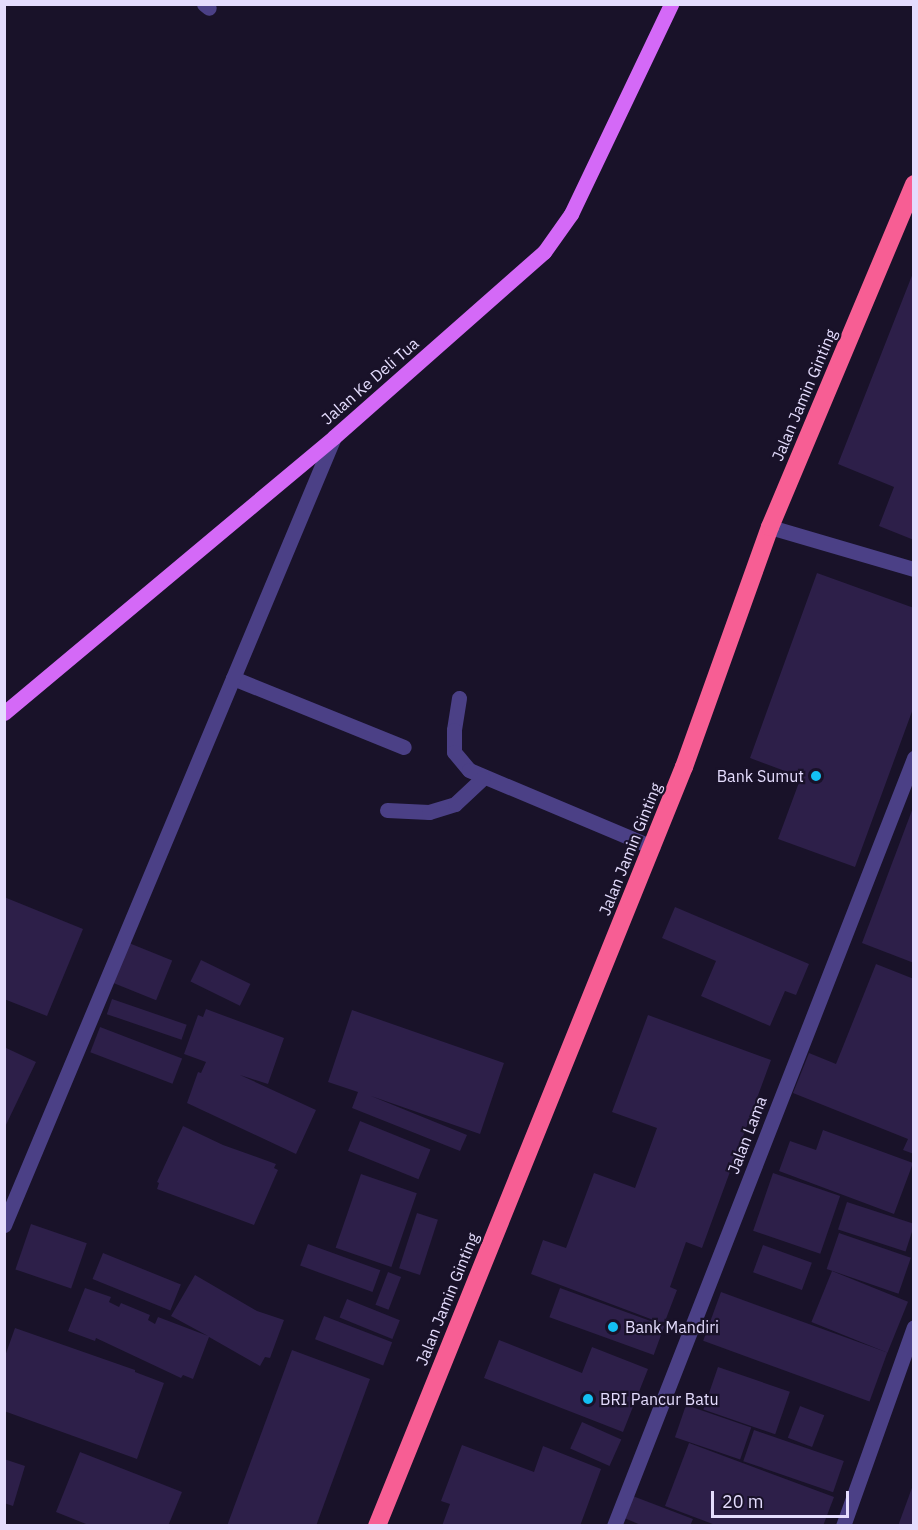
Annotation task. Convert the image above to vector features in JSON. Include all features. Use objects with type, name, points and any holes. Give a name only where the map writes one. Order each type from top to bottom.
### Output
[{"type":"highway","name":"Jalan Jamin Ginting","points":[[377,1526],[652,847],[770,527],[914,184]]},
{"type":"main road","name":"Jalan Ke Deli Tua","points":[[4,713],[334,437],[543,252],[572,214],[671,4]]},
{"type":"street","points":[[4,1225],[334,437]]},
{"type":"street","points":[[770,527],[914,569]]},
{"type":"street","points":[[232,678],[404,747]]},
{"type":"street","points":[[459,698],[454,730],[454,752],[469,770],[483,778],[652,847]]},
{"type":"street","name":"Jalan Lama","points":[[614,1526],[914,758]]},
{"type":"street","points":[[387,810],[429,812],[455,804],[483,778]]},
{"type":"street","points":[[843,1526],[914,1327]]},
{"type":"building","points":[[913,273],[914,540],[879,526],[894,487],[838,464]]},
{"type":"building","points":[[817,573],[914,608],[914,706],[855,867],[778,839],[801,777],[750,758]]},
{"type":"building","points":[[914,805],[914,963],[862,943]]},
{"type":"building","points":[[4,897],[83,929],[47,1016],[4,999]]},
{"type":"building","points":[[675,907],[809,964],[796,995],[785,991],[770,1026],[701,996],[716,961],[662,938]]},
{"type":"building","points":[[124,941],[172,960],[156,1000],[108,981]]},
{"type":"building","points":[[201,960],[250,984],[240,1006],[190,982]]},
{"type":"building","points":[[876,964],[914,979],[914,1154],[903,1150],[908,1139],[793,1093],[809,1053],[836,1064]]},
{"type":"building","points":[[112,999],[187,1025],[181,1040],[107,1014]]},
{"type":"building","points":[[206,1009],[284,1038],[268,1084],[240,1075],[316,1110],[296,1154],[187,1103],[198,1072],[201,1073],[206,1062],[184,1054],[198,1015],[203,1017]]},
{"type":"building","points":[[352,1010],[504,1063],[480,1134],[371,1096],[467,1135],[460,1151],[352,1108],[358,1092],[328,1082]]},
{"type":"building","points":[[648,1015],[771,1060],[702,1248],[686,1242],[670,1287],[677,1290],[664,1324],[531,1274],[543,1240],[566,1248],[594,1173],[635,1188],[657,1128],[612,1112]]},
{"type":"building","points":[[100,1027],[182,1059],[172,1084],[90,1052]]},
{"type":"building","points":[[4,1047],[36,1062],[4,1129]]},
{"type":"building","points":[[360,1121],[430,1149],[418,1179],[348,1151]]},
{"type":"building","points":[[183,1126],[223,1145],[276,1164],[274,1168],[278,1170],[254,1225],[157,1189],[159,1183],[157,1182]]},
{"type":"building","points":[[823,1130],[913,1163],[894,1214],[779,1171],[790,1141],[816,1150]]},
{"type":"building","points":[[773,1173],[840,1196],[820,1254],[753,1231]]},
{"type":"building","points":[[361,1174],[417,1193],[391,1267],[336,1248]]},
{"type":"building","points":[[847,1202],[914,1224],[906,1252],[838,1230]]},
{"type":"building","points":[[417,1213],[438,1220],[420,1275],[399,1268]]},
{"type":"building","points":[[31,1224],[87,1243],[71,1289],[15,1269]]},
{"type":"building","points":[[839,1233],[911,1258],[898,1294],[827,1269]]},
{"type":"building","points":[[308,1244],[380,1270],[372,1292],[300,1266]]},
{"type":"building","points":[[763,1245],[812,1263],[802,1290],[753,1272]]},
{"type":"building","points":[[103,1253],[181,1284],[170,1310],[93,1279]]},
{"type":"building","points":[[832,1271],[908,1302],[887,1353],[811,1322]]},
{"type":"building","points":[[388,1272],[401,1277],[389,1310],[375,1305]]},
{"type":"building","points":[[195,1275],[257,1311],[284,1320],[270,1358],[265,1357],[260,1366],[209,1337],[193,1379],[183,1375],[181,1378],[96,1338],[95,1341],[68,1331],[85,1288],[111,1297],[109,1302],[119,1307],[121,1303],[150,1315],[148,1320],[155,1324],[158,1317],[208,1336],[171,1316]]},
{"type":"building","points":[[560,1288],[664,1326],[654,1355],[549,1317]]},
{"type":"building","points":[[721,1292],[887,1353],[870,1401],[703,1341]]},
{"type":"building","points":[[347,1299],[400,1320],[392,1339],[340,1318]]},
{"type":"building","points":[[324,1316],[392,1342],[383,1366],[315,1339]]},
{"type":"building","points":[[15,1328],[135,1370],[135,1372],[164,1383],[137,1459],[4,1411],[4,1359]]},
{"type":"building","points":[[499,1340],[582,1373],[592,1347],[648,1369],[623,1432],[484,1378]]},
{"type":"building","points":[[292,1350],[370,1379],[316,1526],[227,1526]]},
{"type":"building","points":[[718,1367],[790,1392],[775,1434],[703,1410]]},
{"type":"building","points":[[686,1405],[751,1427],[740,1460],[675,1437]]},
{"type":"building","points":[[800,1406],[824,1415],[812,1447],[788,1438]]},
{"type":"building","points":[[582,1422],[621,1439],[609,1466],[570,1448]]},
{"type":"building","points":[[754,1430],[844,1461],[833,1492],[743,1461]]},
{"type":"building","points":[[689,1443],[834,1497],[823,1526],[718,1526],[665,1506]]},
{"type":"building","points":[[462,1445],[534,1472],[543,1446],[601,1469],[580,1526],[442,1526],[450,1504],[441,1501]]},
{"type":"building","points":[[80,1452],[182,1492],[168,1526],[91,1526],[56,1512]]},
{"type":"building","points":[[4,1459],[25,1466],[13,1506],[4,1503]]},
{"type":"building","points":[[913,1485],[914,1526],[898,1526]]},
{"type":"building","points":[[630,1495],[693,1519],[690,1526],[643,1526],[622,1517]]},
{"type":"place","name":"Bank Sumut","points":[[816,776]]},
{"type":"place","name":"Bank Mandiri","points":[[613,1327]]},
{"type":"place","name":"BRI Pancur Batu","points":[[588,1399]]}]
